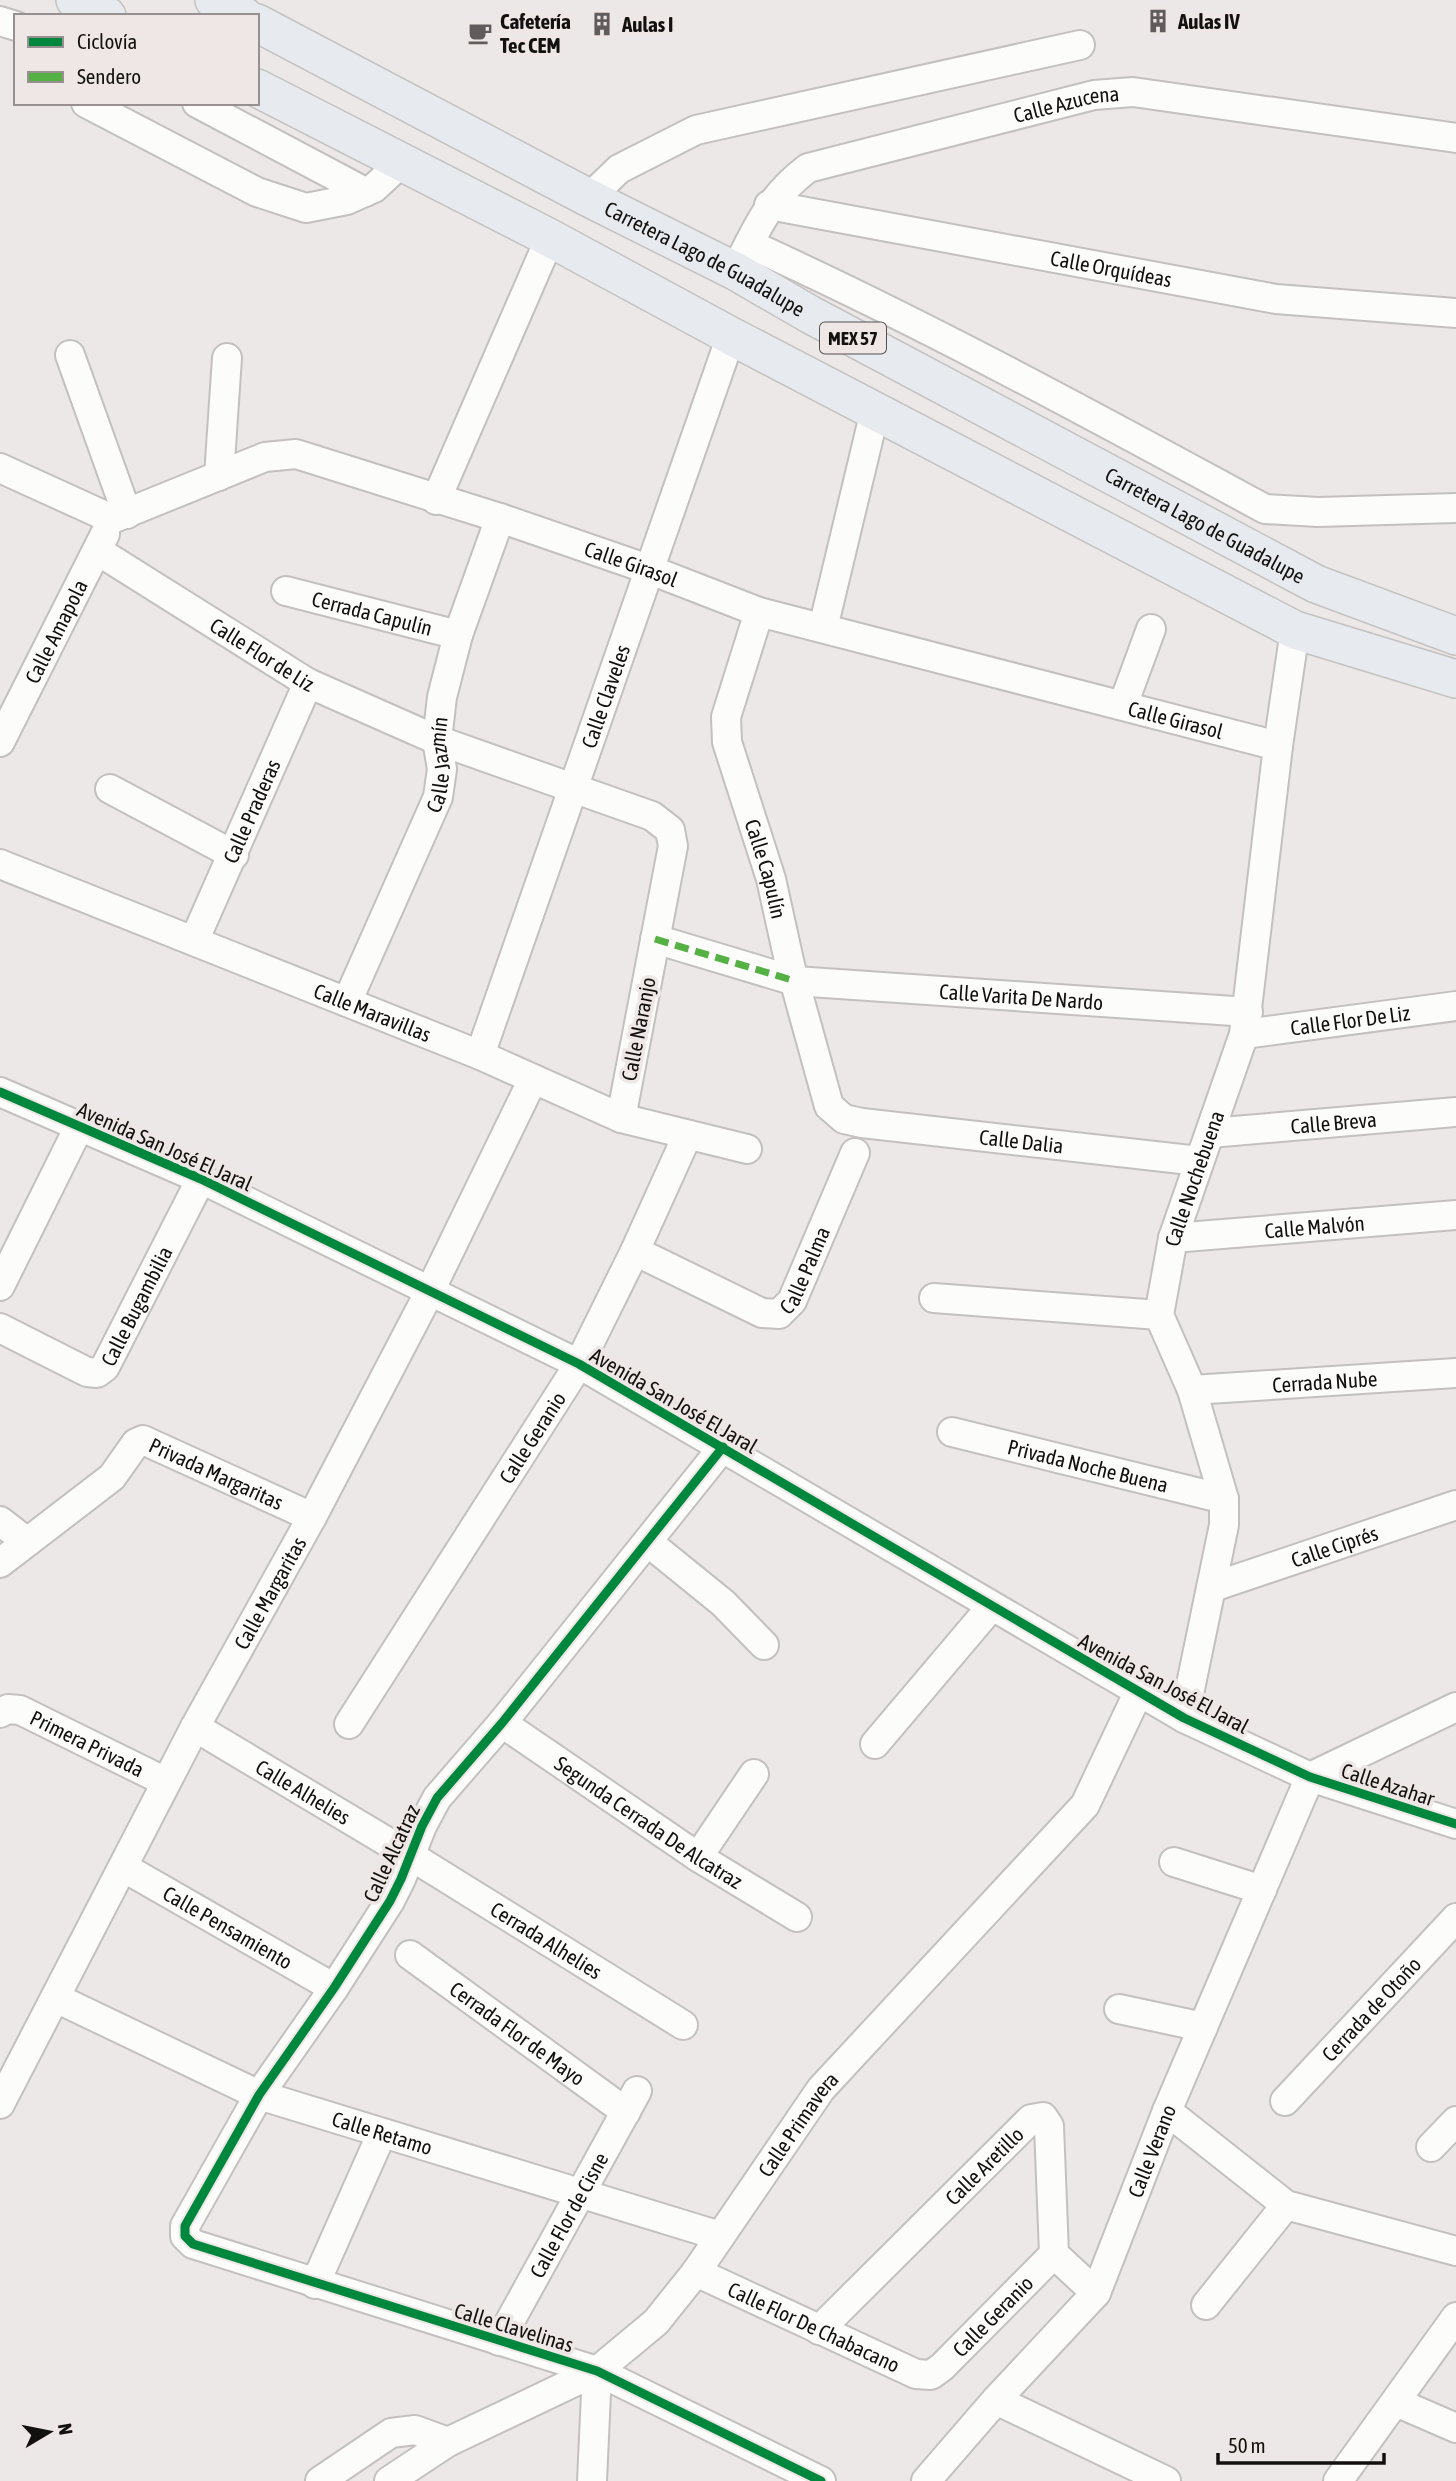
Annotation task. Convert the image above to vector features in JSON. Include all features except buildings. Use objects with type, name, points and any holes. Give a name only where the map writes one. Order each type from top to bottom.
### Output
[{"type":"main road","points":[[75,0],[103,14]]},
{"type":"main road","points":[[214,0],[240,14]]},
{"type":"main road","name":"Carretera Lago de Guadalupe","points":[[259,24],[589,198],[742,257],[811,315],[1316,584],[1456,636]]},
{"type":"main road","name":"MEX 57","points":[[259,89],[1295,630],[1456,679]]},
{"type":"main road","points":[[789,365],[811,315]]},
{"type":"street","points":[[589,198],[620,169],[696,130],[1080,45]]},
{"type":"street","name":"Calle Azucena","points":[[742,257],[769,205],[790,181],[808,168],[1094,95],[1133,92],[1456,138]]},
{"type":"street","points":[[90,105],[257,192],[306,208],[347,200],[374,188],[402,162]]},
{"type":"street","points":[[201,105],[365,192]]},
{"type":"street","name":"Calle Orquídeas","points":[[769,205],[1276,299],[1456,313]]},
{"type":"street","points":[[436,499],[550,239]]},
{"type":"street","points":[[742,257],[836,283],[975,353],[1265,509],[1318,512],[1456,508]]},
{"type":"street","name":"Calle Claveles","points":[[480,1055],[731,336]]},
{"type":"street","points":[[71,355],[120,516]]},
{"type":"street","points":[[219,476],[227,358]]},
{"type":"street","points":[[823,628],[875,411]]},
{"type":"street","name":"Calle Girasol","points":[[120,516],[265,457],[296,454],[500,518],[648,569],[759,612],[1278,746]]},
{"type":"street","points":[[0,468],[120,516]]},
{"type":"street","points":[[1251,549],[1265,509]]},
{"type":"street","name":"Calle Amapola","points":[[0,742],[98,551],[120,516]]},
{"type":"street","name":"Calle Jazmín","points":[[347,1002],[438,797],[442,769],[437,740],[442,697],[458,635],[500,518]]},
{"type":"street","name":"Calle Flor de Liz","points":[[98,551],[308,683],[437,740],[652,816],[670,830]]},
{"type":"street","name":"Cerrada Capulín","points":[[286,591],[458,635]]},
{"type":"street","name":"Calle Capulín","points":[[759,612],[726,718],[727,743],[771,879],[829,1106],[844,1119]]},
{"type":"street","points":[[1124,705],[1151,629]]},
{"type":"street","name":"Calle Nochebuena","points":[[1158,1315],[1173,1238],[1246,1023],[1278,746],[1295,630]]},
{"type":"street","name":"Calle Praderas","points":[[194,941],[308,683]]},
{"type":"street","points":[[110,789],[234,855]]},
{"type":"street","name":"Calle Naranjo","points":[[621,1118],[673,846],[670,830]]},
{"type":"street","name":"Calle Maravillas","points":[[0,864],[480,1055],[621,1118],[747,1149]]},
{"type":"street","points":[[655,939],[795,981]]},
{"type":"street","name":"Calle Varita De Nardo","points":[[795,981],[1246,1023]]},
{"type":"street","name":"Calle Flor De Liz","points":[[1246,1023],[1456,1006]]},
{"type":"street","name":"Calle Margaritas","points":[[3,2092],[56,1998],[195,1727],[312,1517],[429,1293],[533,1079]]},
{"type":"street","name":"Avenida San José El Jaral","points":[[0,1092],[201,1179],[429,1293],[579,1364],[1184,1718],[1310,1777]]},
{"type":"street","name":"Calle Breva","points":[[1210,1133],[1456,1112]]},
{"type":"street","name":"Calle Dalia","points":[[844,1119],[1199,1161]]},
{"type":"street","points":[[0,1286],[79,1127]]},
{"type":"street","name":"Calle Geranio","points":[[349,1724],[579,1364],[635,1251],[687,1136]]},
{"type":"street","name":"Calle Palma","points":[[635,1251],[762,1313],[779,1314],[792,1301],[855,1153]]},
{"type":"street","name":"Calle Bugambilia","points":[[0,1328],[87,1371],[97,1373],[104,1367],[201,1179]]},
{"type":"street","name":"Calle Malvón","points":[[1173,1238],[1456,1215]]},
{"type":"street","points":[[934,1298],[1158,1315],[1192,1390],[1224,1499],[1224,1525],[1213,1587],[1184,1718]]},
{"type":"street","name":"Cerrada Nube","points":[[1192,1390],[1456,1373]]},
{"type":"street","name":"Privada Noche Buena","points":[[952,1432],[1224,1499]]},
{"type":"street","name":"Privada Margaritas","points":[[0,1563],[111,1477],[136,1443],[143,1440],[312,1517]]},
{"type":"street","name":"Calle Alcatraz","points":[[186,2236],[185,2226],[259,2095],[334,1988],[390,1901],[437,1798],[649,1543],[723,1447]]},
{"type":"street","name":"Calle Ciprés","points":[[1213,1587],[1456,1505]]},
{"type":"street","points":[[0,1521],[27,1542]]},
{"type":"street","points":[[649,1543],[723,1603],[764,1645]]},
{"type":"street","points":[[875,1744],[991,1607]]},
{"type":"street","name":"Calle Primavera","points":[[389,2481],[448,2442],[597,2371],[656,2322],[696,2272],[821,2089],[1085,1805],[1139,1691]]},
{"type":"street","points":[[1310,1777],[1456,1707]]},
{"type":"street","name":"Primera Privada","points":[[4,1711],[20,1710],[166,1782]]},
{"type":"street","name":"Segunda Cerrada De Alcatraz","points":[[502,1723],[698,1857],[797,1917]]},
{"type":"street","name":"Calle Alhelies","points":[[195,1727],[411,1856]]},
{"type":"street","points":[[698,1857],[754,1774]]},
{"type":"street","name":"Calle Azahar","points":[[1310,1777],[1456,1824]]},
{"type":"street","name":"Calle Verano","points":[[926,2481],[996,2400],[1096,2293],[1167,2111],[1310,1777]]},
{"type":"street","name":"Cerrada Alhelies","points":[[411,1856],[683,2025]]},
{"type":"street","points":[[1174,1861],[1262,1890]]},
{"type":"street","name":"Calle Pensamiento","points":[[123,1867],[334,1988]]},
{"type":"street","name":"Cerrada de Otoño","points":[[1285,2101],[1456,1918]]},
{"type":"street","name":"Cerrada Flor de Mayo","points":[[410,1955],[631,2101]]},
{"type":"street","name":"Calle Retamo","points":[[56,1998],[259,2095],[720,2236]]},
{"type":"street","points":[[1119,2009],[1203,2027]]},
{"type":"street","name":"Calle Flor de Cisne","points":[[499,2341],[631,2101]]},
{"type":"street","points":[[1167,2111],[1286,2205],[1456,2252]]},
{"type":"street","name":"Calle Aretillo","points":[[819,2330],[1031,2119],[1043,2117],[1049,2126],[1054,2255]]},
{"type":"street","points":[[1431,2147],[1456,2121]]},
{"type":"street","points":[[315,2284],[382,2133]]},
{"type":"street","points":[[1206,2305],[1286,2205]]},
{"type":"street","name":"Calle Clavelinas","points":[[186,2236],[193,2244],[597,2371],[821,2481]]},
{"type":"street","points":[[1054,2255],[1096,2293]]},
{"type":"street","name":"Calle Geranio","points":[[931,2375],[1054,2255]]},
{"type":"street","name":"Calle Flor De Chabacano","points":[[696,2272],[916,2374],[931,2375]]},
{"type":"street","points":[[1338,2481],[1456,2317]]},
{"type":"street","points":[[592,2481],[597,2371]]},
{"type":"street","points":[[996,2400],[1166,2481]]},
{"type":"street","points":[[1396,2402],[1456,2428]]},
{"type":"street","points":[[320,2481],[391,2433],[415,2430],[448,2442]]},
{"type":"marked path","points":[[655,939],[795,981]]},
{"type":"cycle path","points":[[0,1092],[201,1179],[579,1364],[1184,1718],[1310,1777],[1456,1824]]},
{"type":"cycle path","points":[[723,1447],[502,1723],[437,1798],[390,1901],[334,1988],[259,2095],[185,2226],[185,2236],[193,2244],[597,2371],[821,2481]]},
{"type":"place","name":"Aulas IV","points":[[1158,21]]},
{"type":"place","name":"Aulas I","points":[[602,24]]},
{"type":"place","name":"Cafetería Tec CEM","points":[[480,33]]}]
